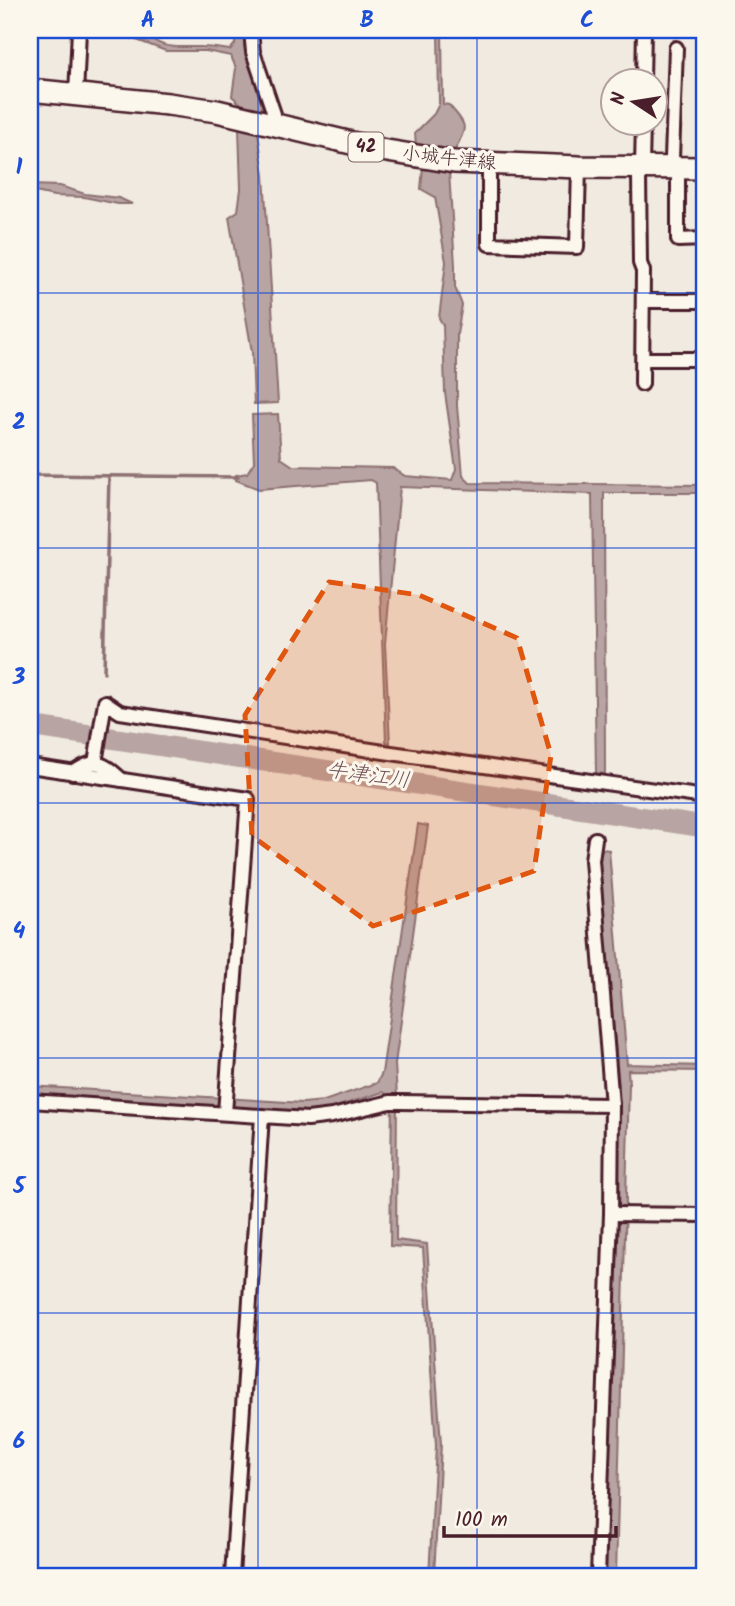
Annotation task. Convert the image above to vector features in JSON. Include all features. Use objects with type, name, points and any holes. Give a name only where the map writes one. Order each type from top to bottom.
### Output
[{"type":"main road","name":"小城牛津線","points":[[30,90],[217,111],[413,156],[454,162],[705,168]]},
{"type":"street","points":[[76,95],[79,30]]},
{"type":"street","points":[[251,30],[253,52],[274,114],[275,125]]},
{"type":"street","points":[[643,66],[644,30]]},
{"type":"street","points":[[676,48],[672,158],[678,167],[678,240],[705,239]]},
{"type":"street","points":[[642,384],[643,271],[640,263],[639,175],[642,167],[643,136]]},
{"type":"street","points":[[489,164],[489,244],[577,247],[579,167]]},
{"type":"street","points":[[643,301],[705,301]]},
{"type":"street","points":[[643,359],[705,359]]},
{"type":"street","points":[[95,764],[105,702],[120,712],[705,797]]},
{"type":"street","points":[[73,773],[87,763],[95,764],[107,766],[122,780]]},
{"type":"street","points":[[30,766],[248,799],[225,1113]]},
{"type":"street","points":[[595,839],[592,860],[612,1105],[611,1214],[598,1576]]},
{"type":"street","points":[[30,1101],[307,1119],[395,1102],[612,1105]]},
{"type":"street","points":[[232,1576],[262,1116]]},
{"type":"street","points":[[611,1214],[705,1215]]},
{"type":"highlighted area","points":[[329,582],[419,595],[517,638],[551,755],[534,871],[373,926],[252,836],[245,715]]},
{"type":"shaded area","points":[[112,30],[140,30],[163,45],[230,50],[235,44],[236,30],[244,30],[244,46],[263,109],[242,105],[232,96],[236,68],[231,56],[206,51],[166,51]]},
{"type":"shaded area","points":[[438,30],[442,30],[443,104],[449,105],[464,127],[454,152],[416,145],[415,133],[434,114],[439,104]]},
{"type":"shaded area","points":[[239,128],[258,133],[264,175],[278,403],[254,404],[252,352],[229,217],[238,211],[241,189]]},
{"type":"shaded area","points":[[423,167],[449,172],[455,287],[462,305],[457,334],[457,406],[463,476],[470,483],[705,485],[705,493],[604,493],[605,774],[596,773],[592,494],[400,487],[385,644],[390,743],[386,742],[376,483],[371,480],[259,489],[236,480],[236,475],[247,473],[254,462],[252,415],[278,414],[281,458],[293,466],[393,468],[405,476],[452,480],[456,469],[445,393],[443,325],[439,318],[446,262],[435,197],[421,189]]},
{"type":"shaded area","points":[[30,185],[60,186],[85,194],[119,198],[132,204],[54,196],[30,191]]},
{"type":"shaded area","points":[[418,824],[428,826],[395,1064],[396,1240],[427,1244],[441,1444],[434,1576],[429,1576],[436,1446],[423,1248],[390,1246],[392,1097],[383,1092],[326,1110],[305,1113],[30,1094],[30,1086],[303,1103],[324,1101],[377,1083],[382,1073]]},
{"type":"shaded area","points":[[602,849],[609,850],[627,1064],[705,1066],[705,1071],[628,1070],[616,1576],[606,1576],[619,1086],[599,868]]},
{"type":"waterway","points":[[30,475],[238,477]]},
{"type":"waterway","points":[[104,672],[109,476]]},
{"type":"waterway","name":"牛津江川","points":[[30,726],[705,827]]}]
